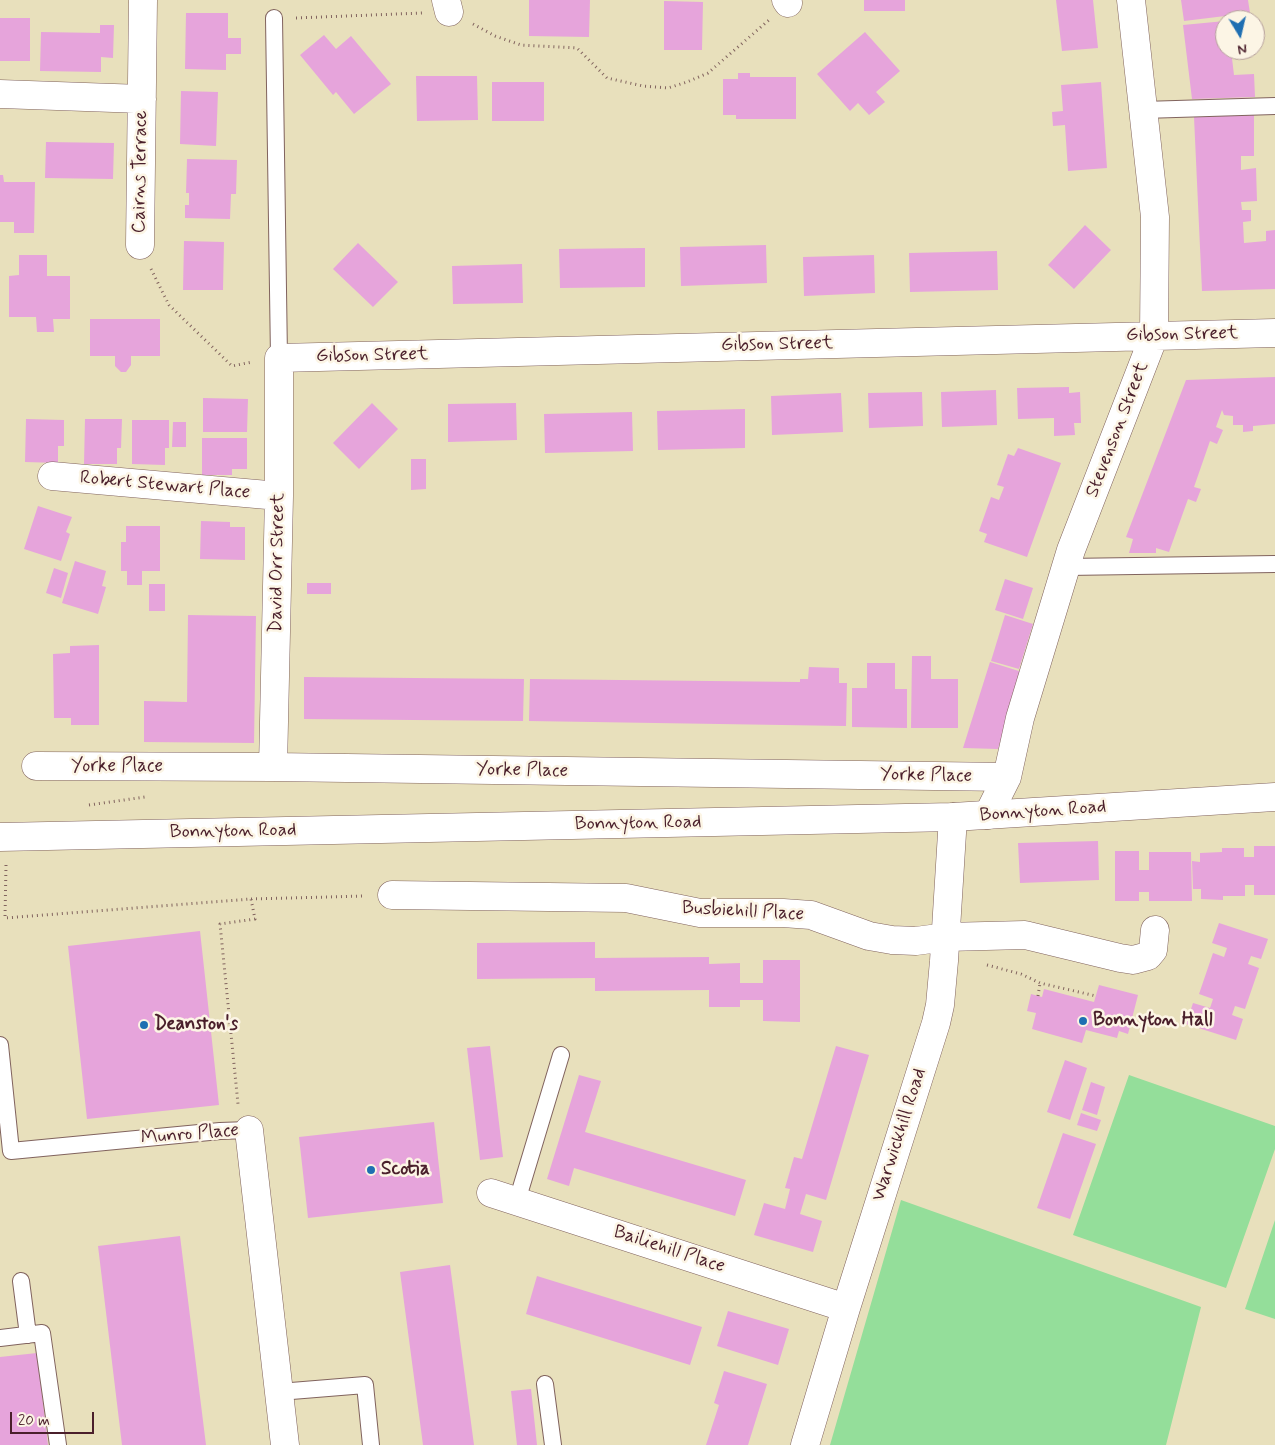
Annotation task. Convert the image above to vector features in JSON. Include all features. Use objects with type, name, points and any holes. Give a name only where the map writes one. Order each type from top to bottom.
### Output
[{"type":"street","name":"Cairns Terrace","points":[[140,246],[143,0]]},
{"type":"street","name":"Stevenson Street","points":[[988,815],[1007,777],[1020,718],[1066,567],[1154,336],[1155,216],[1131,0]]},
{"type":"street","name":"Cairns Terrace","points":[[0,94],[142,99]]},
{"type":"street","name":"Gibson Street","points":[[279,358],[1275,334]]},
{"type":"street","name":"David Orr Street","points":[[273,767],[279,496],[279,358]]},
{"type":"street","name":"Robert Stewart Place","points":[[52,476],[279,496]]},
{"type":"street","name":"Yorke Place","points":[[36,766],[273,767],[1007,777]]},
{"type":"street","name":"Bonnyton Road","points":[[4,837],[953,818],[1275,797]]},
{"type":"street","name":"Warwickhill Road","points":[[805,1445],[936,1023],[940,1005],[945,949],[953,818]]},
{"type":"street","name":"Busbiehill Place","points":[[392,895],[626,898],[700,913],[812,915],[869,936],[892,940],[916,941],[945,949],[1025,935],[1133,960],[1148,956],[1153,950],[1155,930]]},
{"type":"street","name":"Munro Place","points":[[249,1130],[285,1445]]},
{"type":"street","name":"Bailiehill Place","points":[[491,1192],[846,1308]]},
{"type":"lane","points":[[274,18],[279,358]]},
{"type":"lane","points":[[1143,110],[1275,106]]},
{"type":"lane","points":[[1066,567],[1275,564]]},
{"type":"lane","name":"Munro Place","points":[[0,1045],[11,1151],[249,1130]]},
{"type":"lane","points":[[517,1201],[561,1055]]},
{"type":"lane","points":[[21,1281],[28,1335]]},
{"type":"lane","points":[[0,1338],[42,1333],[58,1445]]},
{"type":"lane","points":[[545,1384],[553,1445]]},
{"type":"lane","points":[[279,1392],[365,1385],[371,1445]]},
{"type":"path","points":[[274,18],[448,6],[495,36],[521,45],[577,48],[607,78],[643,86],[668,88],[708,73],[787,1]]},
{"type":"path","points":[[140,246],[169,305],[232,366],[279,358]]},
{"type":"path","points":[[82,806],[148,796]]},
{"type":"path","points":[[4,837],[5,918],[251,899],[392,895]]},
{"type":"path","points":[[249,1130],[240,1123],[220,924],[255,919],[251,899]]},
{"type":"path","points":[[945,949],[988,966],[1021,974],[1040,983],[1096,996]]},
{"type":"path","points":[[1038,996],[1040,983]]},
{"type":"green space","points":[[1129,1075],[1275,1126],[1275,1149],[1226,1288],[1073,1235]]},
{"type":"green space","points":[[901,1200],[1201,1307],[1166,1445],[830,1445]]},
{"type":"green space","points":[[1275,1220],[1275,1319],[1245,1309]]},
{"type":"building","points":[[529,0],[590,0],[589,37],[529,36]]},
{"type":"building","points":[[864,0],[905,0],[905,11],[864,11]]},
{"type":"building","points":[[1056,0],[1093,0],[1098,48],[1062,51]]},
{"type":"building","points":[[1181,0],[1248,0],[1250,10],[1215,10],[1215,17],[1184,21]]},
{"type":"building","points":[[664,1],[703,2],[702,50],[664,50]]},
{"type":"building","points":[[186,13],[228,13],[228,38],[241,38],[241,54],[226,54],[226,70],[185,69]]},
{"type":"building","points":[[0,18],[30,18],[30,61],[0,61]]},
{"type":"building","points":[[1215,22],[1215,60],[1232,60],[1234,75],[1254,74],[1255,97],[1192,99],[1183,25]]},
{"type":"building","points":[[100,25],[114,25],[113,58],[101,57],[101,72],[40,71],[41,32],[100,33]]},
{"type":"building","points":[[865,32],[900,71],[876,92],[885,102],[869,115],[858,103],[850,111],[817,74]]},
{"type":"building","points":[[324,35],[336,49],[351,36],[391,84],[354,114],[336,92],[333,95],[300,55]]},
{"type":"building","points":[[738,73],[750,73],[750,77],[796,77],[796,119],[736,119],[736,115],[723,115],[723,79],[738,79]]},
{"type":"building","points":[[416,76],[477,76],[478,120],[417,121]]},
{"type":"building","points":[[492,82],[544,82],[544,121],[492,121]]},
{"type":"building","points":[[1101,82],[1107,168],[1068,171],[1065,125],[1053,126],[1052,112],[1063,111],[1061,85]]},
{"type":"building","points":[[181,91],[218,92],[216,146],[180,144]]},
{"type":"building","points":[[1254,115],[1254,156],[1241,156],[1241,170],[1256,168],[1257,201],[1241,202],[1242,210],[1251,210],[1251,221],[1243,222],[1244,243],[1266,241],[1266,231],[1275,230],[1275,289],[1202,291],[1194,117]]},
{"type":"building","points":[[46,142],[114,143],[113,179],[45,178]]},
{"type":"building","points":[[187,159],[237,160],[236,194],[231,194],[230,219],[185,218],[185,205],[189,205],[189,193],[186,193]]},
{"type":"building","points":[[0,175],[3,175],[4,182],[35,182],[34,233],[14,233],[14,222],[0,222]]},
{"type":"building","points":[[1085,225],[1111,250],[1074,289],[1048,265]]},
{"type":"building","points":[[184,241],[224,242],[223,290],[183,290]]},
{"type":"building","points":[[358,243],[398,282],[373,307],[333,269]]},
{"type":"building","points":[[766,245],[767,283],[681,286],[680,247]]},
{"type":"building","points":[[645,248],[645,287],[560,288],[559,249]]},
{"type":"building","points":[[997,251],[998,290],[910,292],[909,253]]},
{"type":"building","points":[[19,255],[47,255],[47,276],[70,276],[70,319],[53,319],[54,332],[37,332],[36,317],[9,317],[9,276],[19,275]]},
{"type":"building","points":[[874,255],[875,293],[804,296],[803,257]]},
{"type":"building","points":[[522,264],[523,303],[453,304],[452,266]]},
{"type":"building","points":[[90,319],[160,319],[160,356],[131,356],[131,365],[126,372],[121,372],[115,366],[115,356],[90,356]]},
{"type":"building","points":[[1275,377],[1275,424],[1253,426],[1253,431],[1243,432],[1243,425],[1233,425],[1233,416],[1224,415],[1222,410],[1216,427],[1223,430],[1217,444],[1210,441],[1194,487],[1201,489],[1196,502],[1188,499],[1169,552],[1156,548],[1156,553],[1129,553],[1133,539],[1126,537],[1186,380]]},
{"type":"building","points":[[1069,387],[1069,393],[1080,392],[1081,423],[1074,423],[1075,435],[1054,436],[1054,418],[1018,419],[1017,388]]},
{"type":"building","points":[[996,390],[997,425],[942,427],[941,392]]},
{"type":"building","points":[[922,392],[923,426],[869,428],[868,393]]},
{"type":"building","points":[[841,393],[843,432],[772,435],[771,396]]},
{"type":"building","points":[[203,398],[248,399],[247,432],[203,432]]},
{"type":"building","points":[[372,403],[398,429],[359,469],[333,443]]},
{"type":"building","points":[[516,403],[517,440],[448,442],[448,404]]},
{"type":"building","points":[[745,409],[745,448],[658,450],[657,411]]},
{"type":"building","points":[[632,412],[633,451],[545,453],[544,414]]},
{"type":"building","points":[[26,419],[64,420],[64,446],[58,446],[58,463],[25,462]]},
{"type":"building","points":[[85,419],[122,419],[121,448],[117,448],[117,464],[84,464]]},
{"type":"building","points":[[132,420],[169,420],[169,448],[165,448],[165,465],[132,464]]},
{"type":"building","points":[[173,422],[186,422],[186,447],[172,447]]},
{"type":"building","points":[[202,438],[247,438],[247,469],[232,469],[232,475],[202,475]]},
{"type":"building","points":[[1018,448],[1061,463],[1027,557],[984,542],[987,534],[979,531],[991,497],[999,500],[1004,487],[997,485],[1008,454],[1014,456]]},
{"type":"building","points":[[411,459],[426,459],[426,489],[411,490]]},
{"type":"building","points":[[38,506],[72,517],[66,532],[70,534],[61,561],[24,549]]},
{"type":"building","points":[[201,521],[230,522],[230,527],[245,527],[245,560],[200,559]]},
{"type":"building","points":[[126,526],[160,526],[160,571],[142,571],[142,585],[127,585],[127,571],[121,571],[121,542],[126,542]]},
{"type":"building","points":[[75,561],[106,571],[102,586],[106,587],[98,614],[62,603]]},
{"type":"building","points":[[54,568],[68,573],[61,598],[46,593]]},
{"type":"building","points":[[1005,579],[1033,588],[1023,619],[995,610]]},
{"type":"building","points":[[307,583],[331,583],[331,594],[307,594]]},
{"type":"building","points":[[149,584],[165,584],[165,611],[149,611]]},
{"type":"building","points":[[188,615],[256,616],[254,743],[144,742],[144,701],[187,702]]},
{"type":"building","points":[[1005,615],[1033,624],[1019,669],[991,661]]},
{"type":"building","points":[[99,645],[99,725],[71,725],[71,718],[54,718],[53,654],[70,653],[70,646]]},
{"type":"building","points":[[912,656],[931,656],[931,679],[958,679],[958,728],[911,728]]},
{"type":"building","points":[[990,662],[1022,672],[998,749],[963,748]]},
{"type":"building","points":[[867,663],[895,663],[895,689],[907,689],[907,728],[852,727],[852,688],[867,688]]},
{"type":"building","points":[[809,667],[839,668],[839,683],[847,683],[846,726],[529,721],[530,679],[800,682],[800,679],[808,679]]},
{"type":"building","points":[[304,677],[524,679],[523,721],[304,719]]},
{"type":"building","points":[[1098,841],[1099,880],[1020,883],[1018,843]]},
{"type":"building","points":[[1254,846],[1275,846],[1275,895],[1254,895],[1254,885],[1245,885],[1245,896],[1223,896],[1223,900],[1201,899],[1201,889],[1193,889],[1192,861],[1200,862],[1200,853],[1222,852],[1222,848],[1244,848],[1244,857],[1254,857]]},
{"type":"building","points":[[1115,851],[1139,851],[1139,870],[1149,870],[1149,852],[1191,852],[1192,901],[1149,901],[1149,892],[1139,892],[1139,901],[1115,901]]},
{"type":"building","points":[[1219,923],[1268,939],[1261,959],[1251,956],[1248,964],[1259,968],[1245,1009],[1235,1006],[1232,1015],[1243,1019],[1236,1040],[1186,1024],[1193,1003],[1210,1008],[1213,999],[1199,994],[1213,953],[1224,957],[1227,948],[1212,943]]},
{"type":"building","name":"Deanston's","points":[[200,931],[219,1105],[87,1119],[68,946]]},
{"type":"building","points":[[595,942],[595,958],[709,957],[709,964],[740,963],[740,983],[763,983],[763,960],[800,960],[800,1022],[763,1021],[763,1000],[740,1000],[740,1007],[709,1007],[709,990],[595,991],[595,978],[477,979],[477,943]]},
{"type":"building","name":"Bonnyton Hall","points":[[1099,985],[1138,995],[1128,1034],[1119,1031],[1117,1038],[1086,1030],[1082,1043],[1032,1029],[1036,1013],[1027,1011],[1031,994],[1042,997],[1044,989],[1094,1002]]},
{"type":"building","points":[[490,1046],[503,1157],[480,1160],[467,1048]]},
{"type":"building","points":[[836,1046],[869,1055],[826,1200],[806,1194],[800,1214],[822,1221],[813,1252],[754,1235],[764,1203],[785,1209],[790,1189],[785,1188],[794,1157],[802,1159]]},
{"type":"building","points":[[1065,1060],[1087,1068],[1070,1120],[1047,1112]]},
{"type":"building","points":[[579,1075],[601,1081],[585,1132],[746,1180],[735,1216],[574,1168],[569,1186],[547,1179]]},
{"type":"building","points":[[1091,1082],[1105,1087],[1097,1115],[1082,1110]]},
{"type":"building","points":[[1081,1113],[1101,1120],[1097,1131],[1077,1125]]},
{"type":"building","name":"Scotia","points":[[434,1122],[443,1203],[308,1218],[299,1137]]},
{"type":"building","points":[[1063,1133],[1096,1144],[1070,1219],[1037,1208]]},
{"type":"building","points":[[180,1236],[206,1445],[122,1445],[98,1246]]},
{"type":"building","points":[[450,1265],[474,1445],[423,1445],[400,1272]]},
{"type":"building","points":[[537,1276],[702,1327],[690,1365],[526,1314]]},
{"type":"building","points":[[728,1311],[789,1329],[778,1365],[717,1346]]},
{"type":"building","points":[[37,1353],[48,1445],[0,1445],[0,1357]]},
{"type":"building","points":[[724,1371],[767,1384],[748,1445],[706,1445],[719,1405],[714,1403]]},
{"type":"building","points":[[531,1389],[537,1445],[517,1445],[511,1391]]},
{"type":"place","name":"Bonnyton Hall","points":[[1083,1021]]},
{"type":"place","name":"Deanston's","points":[[144,1025]]},
{"type":"place","name":"Scotia","points":[[371,1170]]}]
